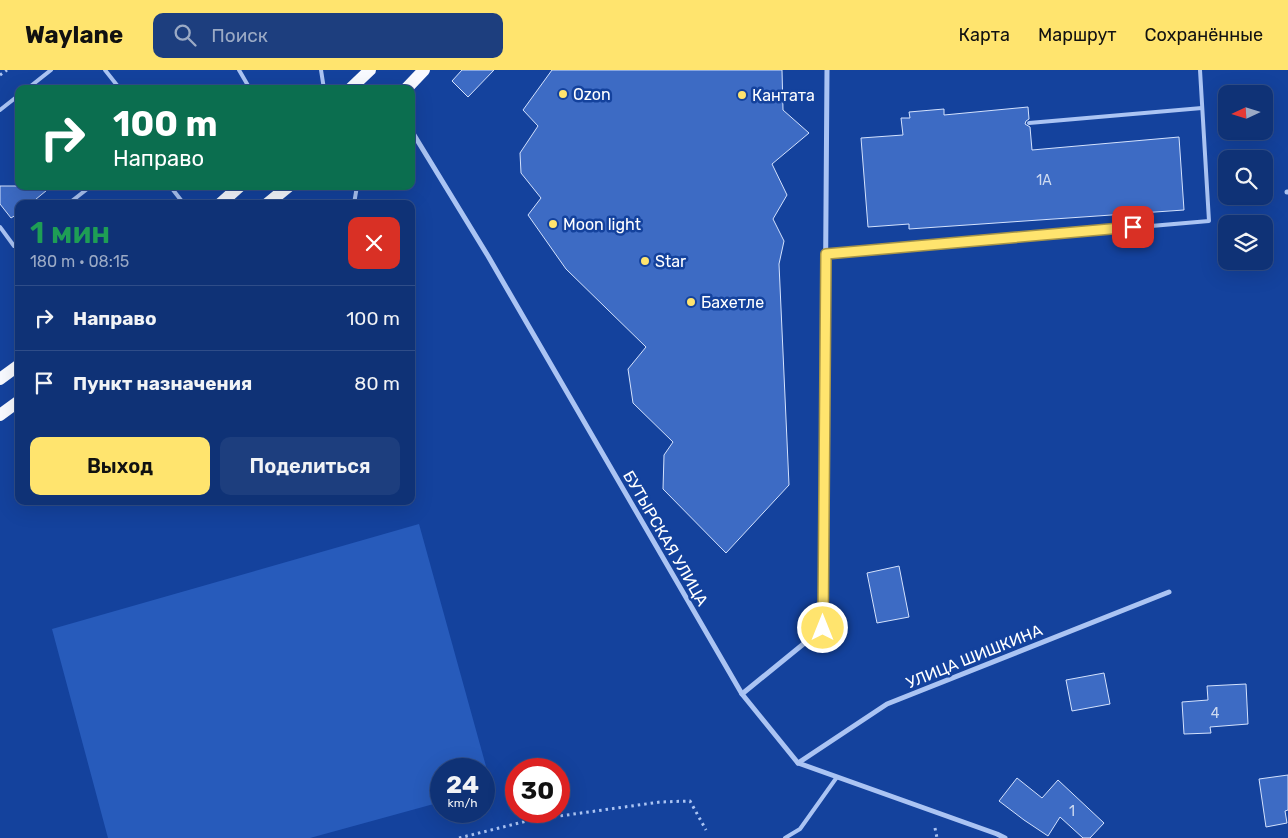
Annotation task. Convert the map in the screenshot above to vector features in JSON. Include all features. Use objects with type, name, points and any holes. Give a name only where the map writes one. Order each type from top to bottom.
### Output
[{"type":"main road","points":[[354,85],[370,70]]},
{"type":"main road","points":[[410,85],[424,70]]},
{"type":"main road","points":[[224,200],[236,190]]},
{"type":"main road","points":[[272,200],[283,190]]},
{"type":"main road","points":[[0,379],[15,368]]},
{"type":"main road","points":[[0,416],[15,404]]},
{"type":"street","points":[[742,694],[823,628],[827,70]]},
{"type":"street","name":"БУТЫРСКАЯ УЛИЦА","points":[[415,137],[488,256],[742,694],[798,763]]},
{"type":"street","name":"УЛИЦА ШИШКИНА","points":[[798,763],[887,704],[1169,592]]},
{"type":"street","points":[[798,763],[1005,838]]},
{"type":"lane","points":[[32,85],[51,70]]},
{"type":"lane","points":[[105,70],[117,85]]},
{"type":"lane","points":[[239,70],[248,85]]},
{"type":"lane","points":[[321,70],[323,85]]},
{"type":"lane","points":[[826,254],[1210,221],[1200,70]]},
{"type":"lane","points":[[0,110],[15,98]]},
{"type":"lane","points":[[1029,123],[1202,108]]},
{"type":"lane","points":[[73,200],[86,190]]},
{"type":"lane","points":[[173,190],[181,200]]},
{"type":"lane","points":[[0,227],[15,245]]},
{"type":"lane","points":[[785,838],[800,830],[837,777]]},
{"type":"path","points":[[0,75],[7,70]]},
{"type":"path","points":[[459,838],[531,820],[660,802],[690,800],[706,830]]},
{"type":"shaded area","points":[[419,524],[484,758],[430,758],[430,805],[310,838],[108,838],[52,629]]},
{"type":"building","points":[[462,70],[494,70],[468,97],[452,81]]},
{"type":"building","name":"Бахетле","points":[[552,70],[782,70],[783,110],[809,133],[772,164],[787,195],[773,219],[784,241],[779,264],[789,485],[726,553],[663,489],[664,455],[673,442],[633,403],[628,369],[646,347],[566,269],[528,215],[541,198],[521,173],[520,153],[538,126],[523,110]]},
{"type":"building","points":[[1028,107],[1029,119],[1025,124],[1030,127],[1032,150],[1179,137],[1184,210],[909,229],[909,224],[868,227],[861,138],[903,135],[901,118],[910,118],[909,112],[944,109],[944,115]]},
{"type":"building","points":[[0,186],[15,186],[15,190],[47,190],[35,200],[15,200],[15,216],[11,218],[0,204]]},
{"type":"building","points":[[899,566],[909,617],[877,623],[867,573]]},
{"type":"building","points":[[1104,673],[1110,704],[1072,711],[1066,680]]},
{"type":"building","points":[[1246,684],[1248,724],[1210,727],[1211,733],[1184,734],[1182,702],[1208,700],[1207,686]]},
{"type":"building","points":[[1288,775],[1288,810],[1285,811],[1287,823],[1266,827],[1259,779]]},
{"type":"building","points":[[1017,778],[1042,798],[1058,780],[1104,823],[1090,838],[1083,838],[1060,817],[1048,836],[999,801]]},
{"type":"place","name":"Ozon","points":[[563,94]]},
{"type":"place","name":"Кантата","points":[[742,95]]},
{"type":"place","name":"Moon light","points":[[553,224]]},
{"type":"place","name":"Star","points":[[645,261]]},
{"type":"place","name":"Бахетле","points":[[691,302]]},
{"type":"route","points":[[823,628],[826,254],[1133,227]]}]
